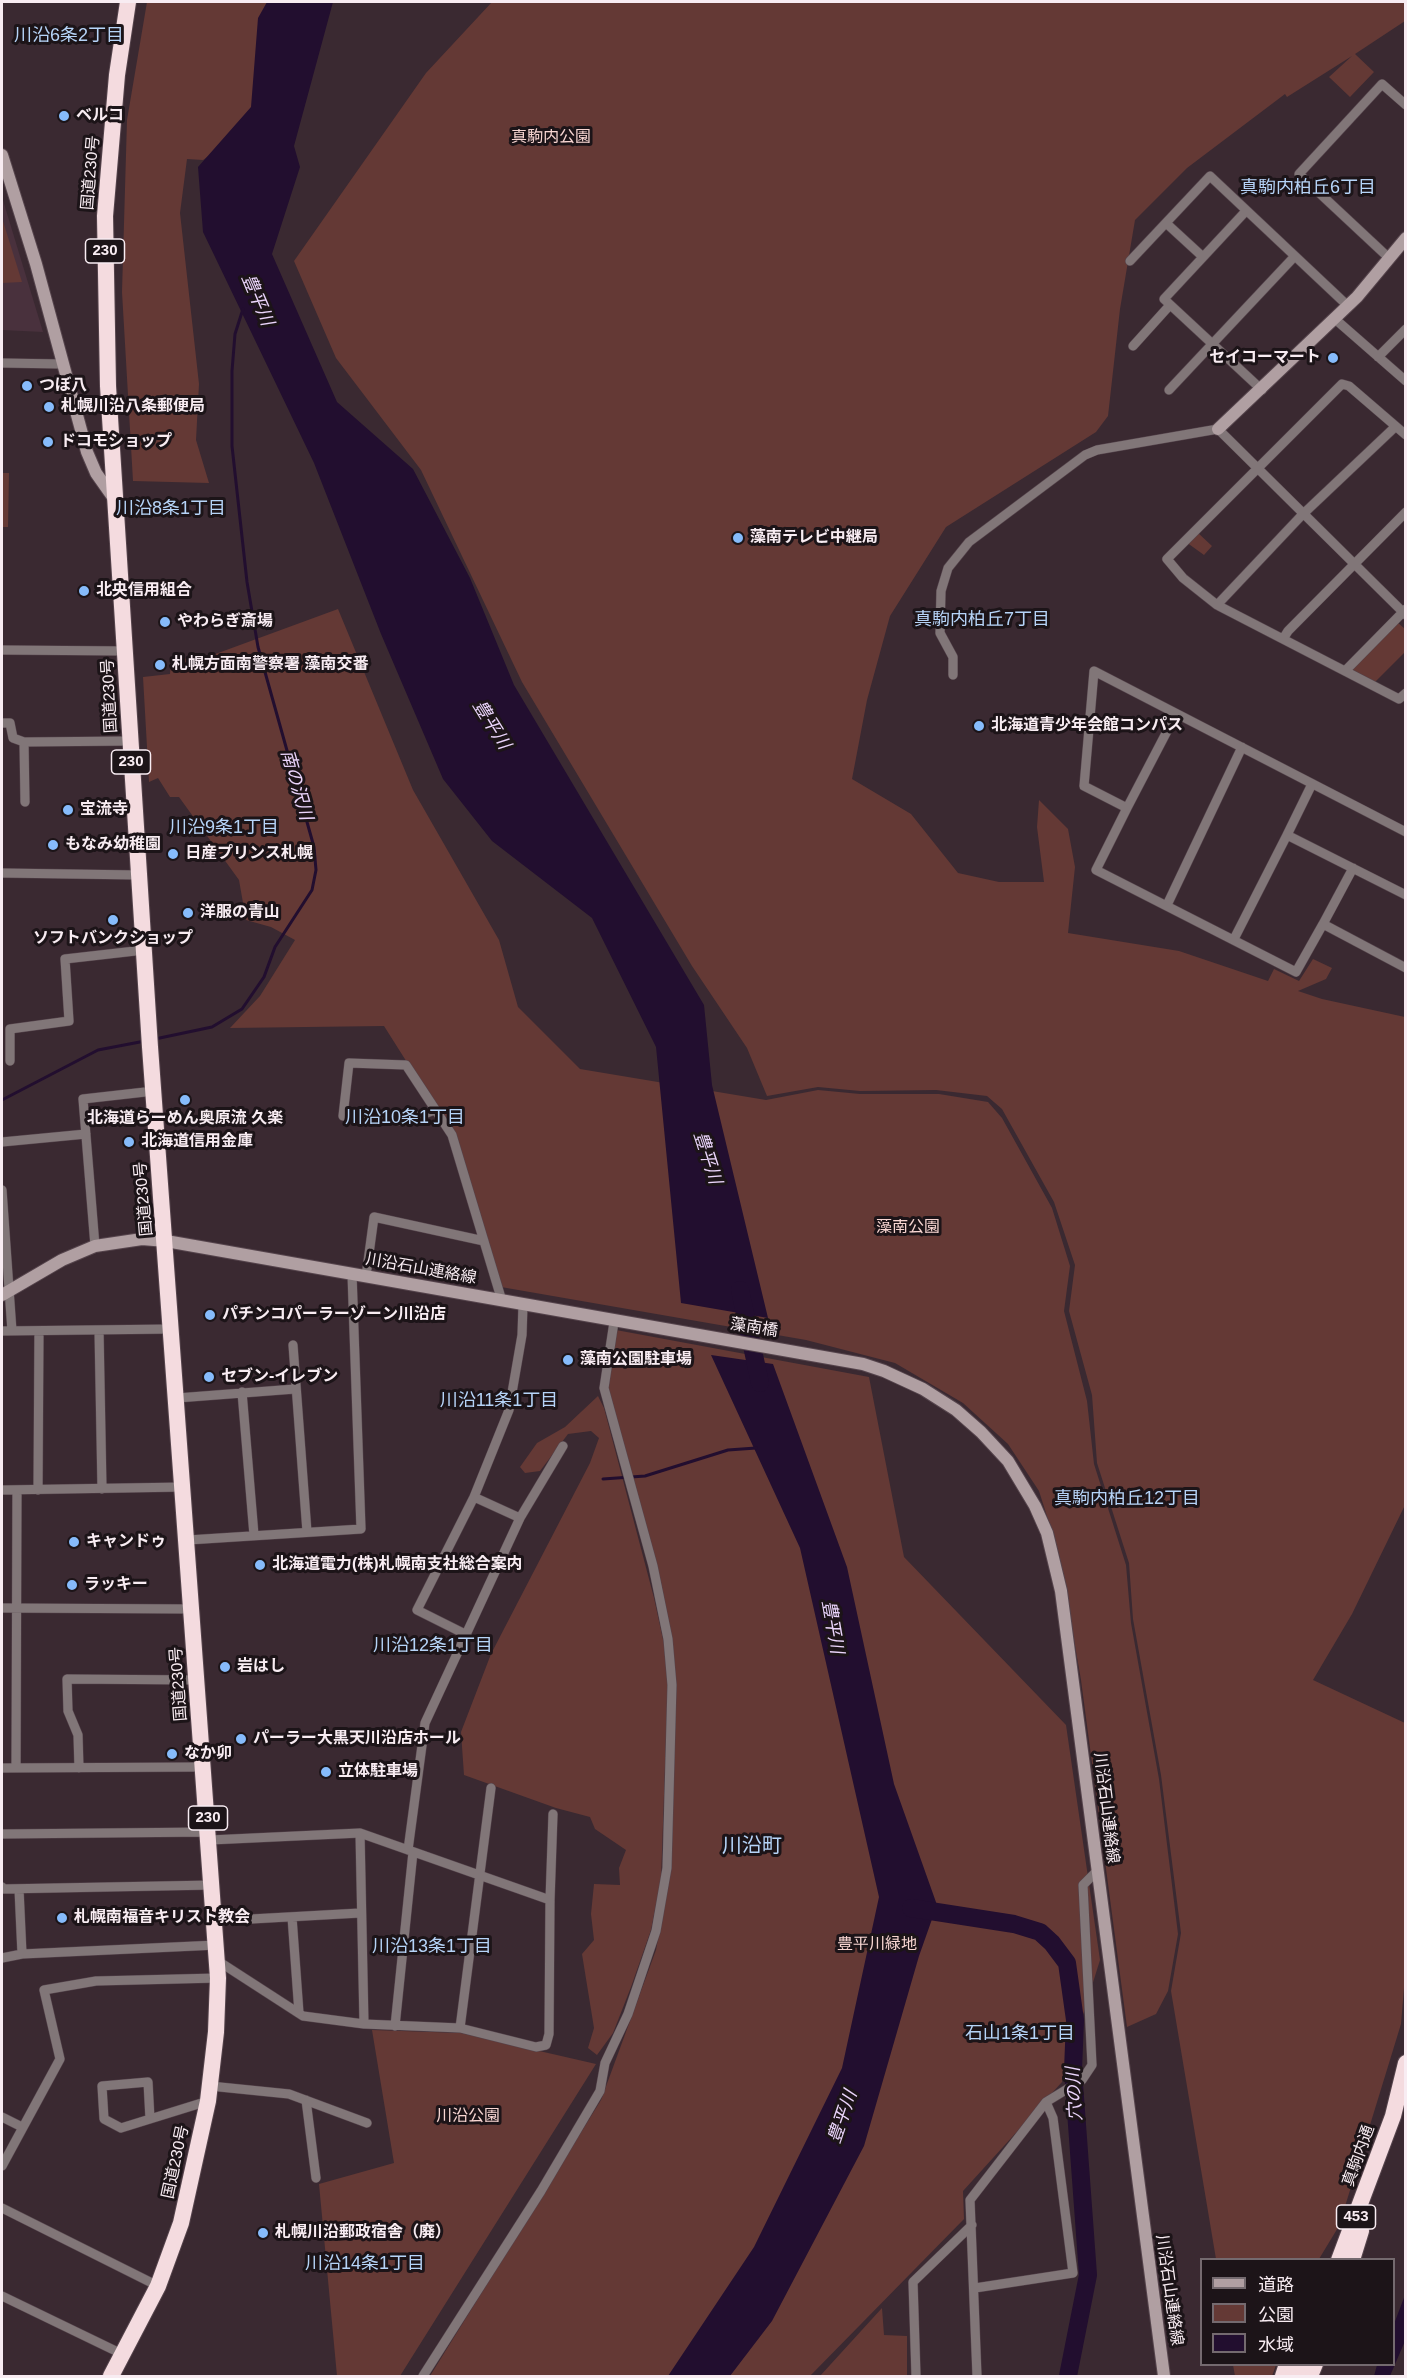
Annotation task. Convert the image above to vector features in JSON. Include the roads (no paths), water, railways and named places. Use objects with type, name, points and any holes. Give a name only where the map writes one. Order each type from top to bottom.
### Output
[{"type":"highway","name":"国道230号","points":[[111,2376],[158,2286],[181,2223],[209,2093],[218,1961],[138,875],[104,303],[105,216],[117,75],[128,2]]},
{"type":"highway","name":"真駒内通","points":[[1339,2258],[1393,2116],[1406,2063]]},
{"type":"highway","points":[[1330,2258],[1372,2175]]},
{"type":"highway","points":[[1352,2258],[1359,2239],[1372,2175]]},
{"type":"street","points":[[1390,259],[1299,174],[1382,84],[1406,105]]},
{"type":"street","points":[[2,155],[36,264],[87,452],[96,472],[116,501]]},
{"type":"street","points":[[1130,261],[1210,176],[1241,205],[1245,212],[1348,306]]},
{"type":"street","points":[[1245,212],[1164,299],[1262,390]]},
{"type":"street","points":[[1166,223],[1203,257]]},
{"type":"street","points":[[952,675],[954,657],[940,633],[941,591],[951,563],[969,542],[1085,455],[1218,429],[1262,390],[1348,306],[1406,238]]},
{"type":"street","points":[[1169,390],[1294,257]]},
{"type":"street","points":[[1133,346],[1170,305]]},
{"type":"street","points":[[1335,319],[1406,381]]},
{"type":"street","points":[[1378,357],[1406,329]]},
{"type":"street","points":[[2,363],[62,364]]},
{"type":"street","points":[[1406,435],[1349,386],[1342,384],[1167,559],[1183,578],[1217,605],[1400,699],[1406,693]]},
{"type":"street","points":[[1217,605],[1302,515],[1395,426]]},
{"type":"street","points":[[1218,429],[1302,515],[1404,612],[1345,671]]},
{"type":"street","points":[[1283,639],[1288,631],[1406,512]]},
{"type":"street","points":[[2,650],[126,651]]},
{"type":"street","points":[[1127,808],[1084,786],[1094,672],[1406,832]]},
{"type":"street","points":[[1176,714],[1096,870],[1296,972],[1353,868]]},
{"type":"street","points":[[2,723],[10,723],[13,738],[24,742],[130,741]]},
{"type":"street","points":[[24,742],[25,802]]},
{"type":"street","points":[[1167,905],[1242,747]]},
{"type":"street","points":[[1234,939],[1312,783]]},
{"type":"street","points":[[1287,835],[1406,896]]},
{"type":"street","points":[[2,873],[138,875]]},
{"type":"street","points":[[1323,924],[1406,968]]},
{"type":"street","points":[[10,1061],[10,1029],[69,1021],[65,959],[144,950]]},
{"type":"street","points":[[435,1110],[404,1121],[344,1116],[348,1063],[406,1065],[452,1135],[502,1301]]},
{"type":"street","points":[[95,1246],[83,1099],[154,1091]]},
{"type":"street","points":[[2,1142],[86,1134]]},
{"type":"street","points":[[2,1190],[5,1293],[12,1309],[12,1331]]},
{"type":"street","points":[[366,1276],[374,1217],[484,1241]]},
{"type":"street","name":"川沿石山連絡線","points":[[5,1293],[62,1260],[95,1246],[142,1239],[166,1241],[366,1276],[669,1332]]},
{"type":"street","points":[[188,1540],[361,1529],[352,1274]]},
{"type":"street","points":[[467,1635],[417,1611],[474,1497],[509,1410],[522,1335],[523,1305]]},
{"type":"street","points":[[423,2376],[541,2191],[600,2091],[605,2063],[628,2014],[656,1931],[667,1868],[672,1685],[668,1639],[653,1566],[604,1388],[614,1322]]},
{"type":"street","points":[[2,1331],[172,1329]]},
{"type":"street","points":[[99,1330],[102,1489]]},
{"type":"street","points":[[38,1490],[39,1331]]},
{"type":"street","name":"藻南橋","points":[[669,1332],[833,1358]]},
{"type":"street","points":[[292,1345],[307,1532]]},
{"type":"street","name":"川沿石山連絡線","points":[[833,1358],[885,1371],[923,1389],[956,1410],[996,1447],[1018,1477],[1047,1533],[1061,1591],[1164,2376]]},
{"type":"street","points":[[177,1398],[295,1389]]},
{"type":"street","points":[[242,1392],[254,1535]]},
{"type":"street","points":[[395,2026],[425,1723],[520,1518],[563,1446]]},
{"type":"street","points":[[2,1490],[183,1487]]},
{"type":"street","points":[[15,1768],[17,1490]]},
{"type":"street","points":[[474,1497],[520,1518]]},
{"type":"street","points":[[2,1608],[192,1608]]},
{"type":"street","points":[[79,1768],[78,1735],[68,1711],[67,1679],[197,1680]]},
{"type":"street","points":[[2,1768],[203,1767]]},
{"type":"street","points":[[460,2028],[491,1788]]},
{"type":"street","points":[[2,1958],[22,1954],[218,1961],[299,2013],[364,2024],[460,2028],[536,2047],[546,2045],[549,2034],[553,1814]]},
{"type":"street","points":[[360,1833],[364,2024]]},
{"type":"street","points":[[2,1834],[209,1836],[360,1833],[550,1900]]},
{"type":"street","points":[[977,2376],[970,2200],[1047,2102],[1082,2080],[1092,2065],[1083,1885],[1097,1870]]},
{"type":"street","points":[[2,1887],[19,1889],[213,1885]]},
{"type":"street","points":[[19,1889],[22,1954]]},
{"type":"street","points":[[216,1921],[360,1913]]},
{"type":"street","points":[[292,1917],[299,2013]]},
{"type":"street","points":[[2,2166],[60,2059],[44,1990],[218,1961]]},
{"type":"street","points":[[150,2119],[148,2082],[102,2086],[104,2119],[122,2128],[150,2119],[209,2093],[289,2094],[368,2123]]},
{"type":"street","points":[[306,2100],[316,2178]]},
{"type":"street","points":[[975,2288],[1073,2273],[1053,2118],[1047,2102]]},
{"type":"street","points":[[2,2117],[22,2127]]},
{"type":"street","points":[[2,2208],[158,2286]]},
{"type":"street","points":[[916,2376],[913,2282],[972,2225]]},
{"type":"street","points":[[2,2296],[122,2354]]},
{"type":"water","points":[[267,2],[333,2],[294,146],[300,167],[272,254],[337,402],[413,469],[470,578],[514,685],[704,1005],[712,1085],[768,1318],[681,1303],[656,1047],[592,918],[492,841],[443,779],[381,634],[314,463],[203,232],[198,167],[251,107],[258,18]]},
{"type":"water","points":[[711,1355],[773,1364],[847,1567],[894,1784],[937,1905],[919,1956],[864,2146],[772,2321],[730,2376],[668,2376],[754,2247],[842,2068],[879,1897],[800,1548]]},
{"type":"water","points":[[1405,2295],[1405,2341],[1395,2364],[1395,2321]]},
{"type":"water","points":[[1377,2366],[1394,2366],[1390,2376],[1374,2376]]},
{"type":"waterway","name":"南の沢川","points":[[155,1039],[212,1027],[242,1009],[264,977],[275,947],[312,890],[316,870],[314,847],[258,647],[247,582],[232,446],[232,371],[235,334],[243,309]]},
{"type":"waterway","name":"南の沢川","points":[[2,1100],[98,1050],[145,1041]]},
{"type":"waterway","name":"豊平川","points":[[740,1290],[760,1383]]},
{"type":"waterway","points":[[603,1479],[645,1476],[728,1450],[756,1448]]},
{"type":"waterway","name":"穴の川","points":[[911,1908],[1014,1924],[1040,1932],[1052,1943],[1067,1963],[1075,2020],[1073,2070],[1088,2275],[1068,2376]]},
{"type":"place","name":"ベルコ","points":[[64,116]]},
{"type":"place","name":"セイコーマート","points":[[1333,358]]},
{"type":"place","name":"つぼ八","points":[[27,386]]},
{"type":"place","name":"札幌川沿八条郵便局","points":[[49,407]]},
{"type":"place","name":"ドコモショップ","points":[[48,442]]},
{"type":"place","name":"藻南テレビ中継局","points":[[738,538]]},
{"type":"place","name":"北央信用組合","points":[[84,591]]},
{"type":"place","name":"やわらぎ斎場","points":[[165,622]]},
{"type":"place","name":"札幌方面南警察署 藻南交番","points":[[160,665]]},
{"type":"place","name":"北海道青少年会館コンパス","points":[[979,726]]},
{"type":"place","name":"宝流寺","points":[[68,810]]},
{"type":"place","name":"もなみ幼稚園","points":[[53,845]]},
{"type":"place","name":"日産プリンス札幌","points":[[173,854]]},
{"type":"place","name":"洋服の青山","points":[[188,913]]},
{"type":"place","name":"ソフトバンクショップ","points":[[113,920]]},
{"type":"place","name":"北海道らーめん奥原流 久楽","points":[[185,1100]]},
{"type":"place","name":"北海道信用金庫","points":[[129,1142]]},
{"type":"place","name":"パチンコパーラーゾーン川沿店","points":[[210,1315]]},
{"type":"place","name":"藻南公園駐車場","points":[[568,1360]]},
{"type":"place","name":"セブン-イレブン","points":[[209,1377]]},
{"type":"place","name":"キャンドゥ","points":[[74,1542]]},
{"type":"place","name":"北海道電力(株)札幌南支社総合案内","points":[[260,1565]]},
{"type":"place","name":"ラッキー","points":[[72,1585]]},
{"type":"place","name":"岩はし","points":[[225,1667]]},
{"type":"place","name":"パーラー大黒天川沿店ホール","points":[[241,1739]]},
{"type":"place","name":"なか卯","points":[[172,1754]]},
{"type":"place","name":"立体駐車場","points":[[326,1772]]},
{"type":"place","name":"札幌南福音キリスト教会","points":[[62,1918]]},
{"type":"place","name":"札幌川沿郵政宿舎（廃）","points":[[263,2233]]},
{"type":"district","name":"川沿6条2丁目","points":[[69,36]]},
{"type":"district","name":"真駒内柏丘6丁目","points":[[1308,188]]},
{"type":"district","name":"川沿8条1丁目","points":[[171,509]]},
{"type":"district","name":"真駒内柏丘7丁目","points":[[982,620]]},
{"type":"district","name":"川沿9条1丁目","points":[[224,828]]},
{"type":"district","name":"川沿10条1丁目","points":[[405,1118]]},
{"type":"district","name":"川沿11条1丁目","points":[[499,1401]]},
{"type":"district","name":"真駒内柏丘12丁目","points":[[1127,1499]]},
{"type":"district","name":"川沿12条1丁目","points":[[433,1646]]},
{"type":"district","name":"川沿町","points":[[752,1846]]},
{"type":"district","name":"川沿13条1丁目","points":[[432,1947]]},
{"type":"district","name":"石山1条1丁目","points":[[1020,2034]]},
{"type":"district","name":"川沿14条1丁目","points":[[365,2264]]},
{"type":"park label","name":"真駒内公園","points":[[551,138]]},
{"type":"park label","name":"藻南公園","points":[[908,1228]]},
{"type":"park label","name":"豊平川緑地","points":[[877,1945]]},
{"type":"park label","name":"川沿公園","points":[[468,2117]]}]
